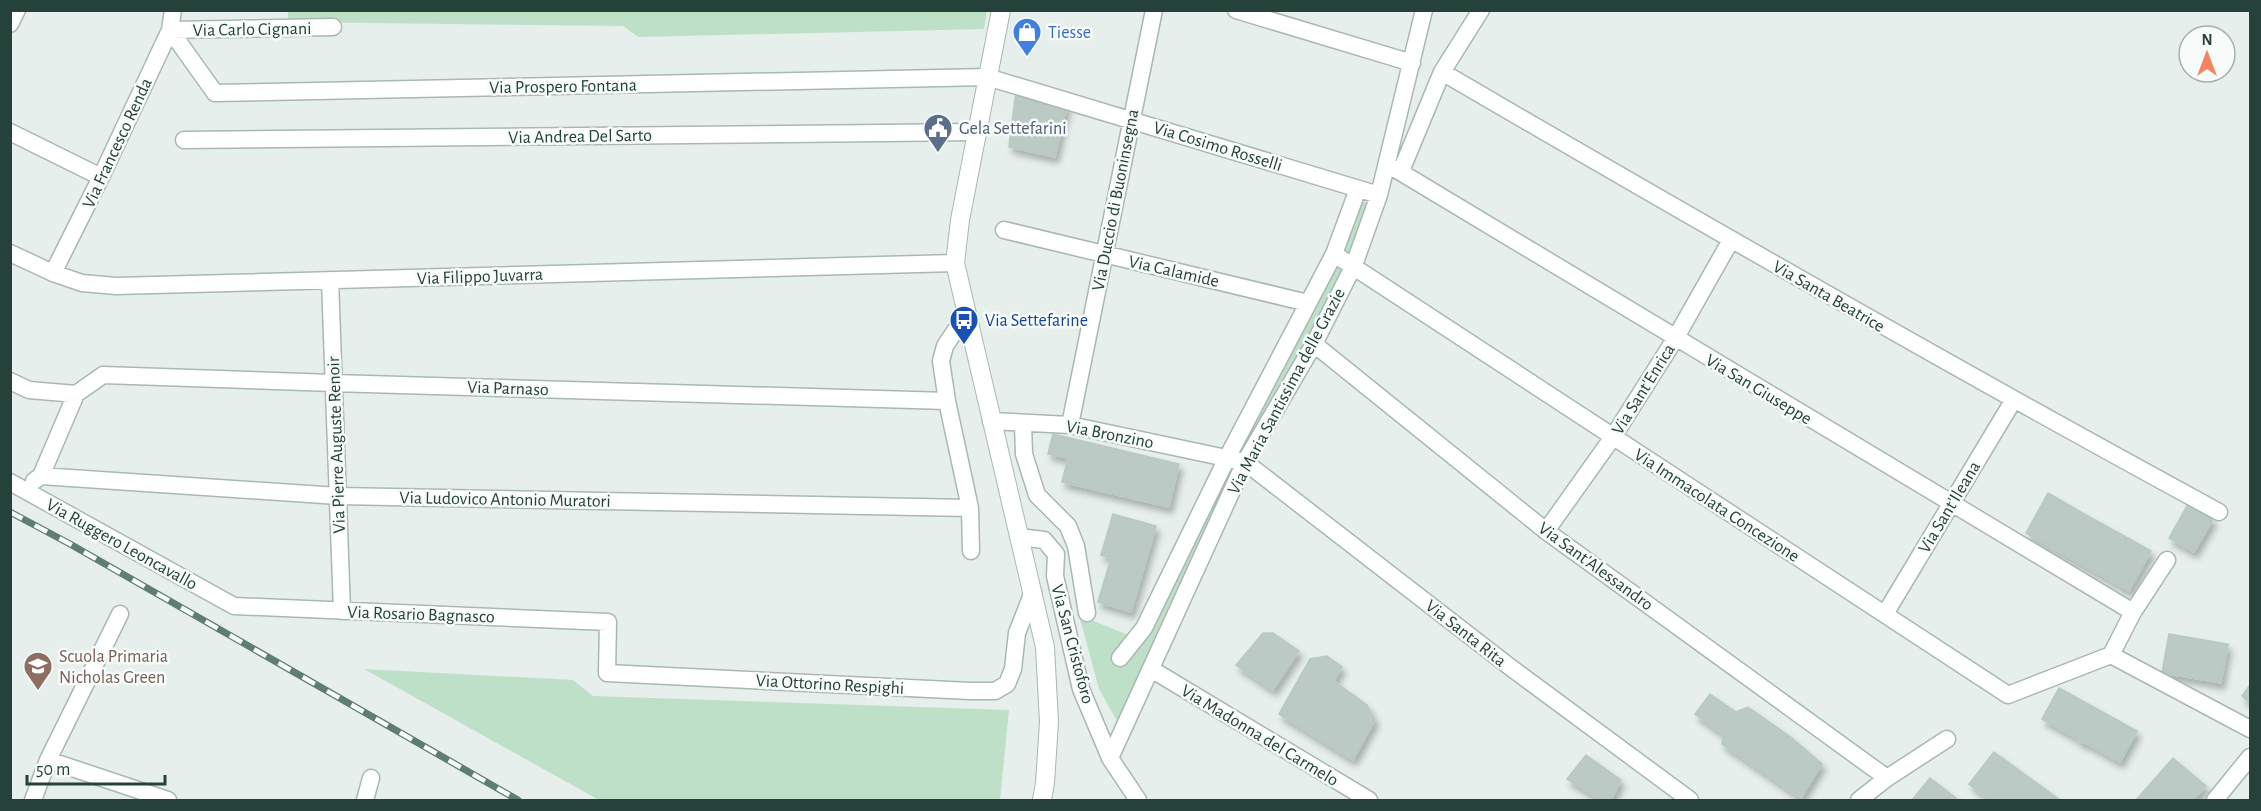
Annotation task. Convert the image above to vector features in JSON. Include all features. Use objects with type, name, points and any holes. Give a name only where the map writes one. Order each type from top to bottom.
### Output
[{"type":"street","points":[[10,24],[17,10]]},
{"type":"street","name":"Via Francesco Renda","points":[[53,273],[170,30],[173,10]]},
{"type":"street","points":[[1001,10],[960,220],[955,263],[1045,647],[1049,722],[1042,801]]},
{"type":"street","name":"Via Duccio di Buoninsegna","points":[[1070,425],[1154,10]]},
{"type":"street","points":[[1236,10],[1412,63]]},
{"type":"street","name":"Via Maria Santissima delle Grazie","points":[[1394,168],[1412,63],[1424,10]]},
{"type":"street","name":"Via Maria Santissima delle Grazie","points":[[1110,758],[1245,462],[1314,344],[1354,265],[1379,195],[1442,72],[1481,10]]},
{"type":"street","name":"Via Carlo Cignani","points":[[170,30],[333,27]]},
{"type":"street","name":"Via Prospero Fontana","points":[[170,30],[215,93],[987,78]]},
{"type":"street","name":"Via Santa Beatrice","points":[[1442,72],[2013,401],[2219,512]]},
{"type":"street","name":"Via Cosimo Rosselli","points":[[987,78],[1379,195]]},
{"type":"street","points":[[10,132],[101,177]]},
{"type":"street","name":"Via Andrea Del Sarto","points":[[184,140],[977,132]]},
{"type":"street","name":"Via San Giuseppe","points":[[1394,168],[1675,339],[2133,612]]},
{"type":"street","name":"Via Maria Santissima delle Grazie","points":[[1227,458],[1334,254],[1358,189]]},
{"type":"street","name":"Via Calamide","points":[[1004,230],[1308,303]]},
{"type":"street","name":"Via Sant'Enrica","points":[[1546,531],[1613,437],[1675,339],[1731,240]]},
{"type":"street","name":"Via Filippo Juvarra","points":[[10,253],[53,273],[82,283],[117,286],[955,263]]},
{"type":"street","name":"Via Immacolata Concezione","points":[[1334,254],[2008,695],[2110,655]]},
{"type":"street","name":"Via Pierre Auguste Renoir","points":[[330,280],[342,611]]},
{"type":"street","points":[[968,323],[955,331],[945,346],[941,360],[947,401],[970,508],[971,551]]},
{"type":"street","name":"Via Sant'Alessandro","points":[[1314,344],[1546,531],[1887,778]]},
{"type":"street","name":"Via Parnaso","points":[[76,394],[103,375],[947,401]]},
{"type":"street","points":[[10,381],[29,390],[76,394],[41,476],[17,485]]},
{"type":"street","name":"Via Sant'Ileana","points":[[1885,614],[2013,401]]},
{"type":"street","name":"Via Bronzino","points":[[991,421],[1070,425],[1245,462]]},
{"type":"street","points":[[1023,423],[1024,454],[1037,495],[1068,526],[1076,546],[1087,613]]},
{"type":"street","points":[[1120,658],[1144,628],[1227,458]]},
{"type":"street","name":"Via Santa Rita","points":[[1245,462],[1510,667],[1690,801]]},
{"type":"street","name":"Via Ludovico Antonio Muratori","points":[[41,476],[338,496],[970,508]]},
{"type":"street","name":"Via Ruggero Leoncavallo","points":[[17,485],[234,606]]},
{"type":"street","name":"Via San Cristoforo","points":[[1019,537],[1044,540],[1056,554],[1055,576],[1081,689],[1110,758],[1138,801]]},
{"type":"street","points":[[2167,560],[2133,612],[2110,655],[2250,729]]},
{"type":"street","name":"Via Ottorino Respighi","points":[[608,622],[608,674],[970,692],[994,691],[1007,684],[1013,669],[1017,633],[1033,592]]},
{"type":"street","name":"Via Rosario Bagnasco","points":[[234,606],[608,622]]},
{"type":"street","points":[[33,801],[48,760],[120,614]]},
{"type":"street","name":"Via Madonna del Carmelo","points":[[1151,669],[1369,801]]},
{"type":"street","points":[[1859,801],[1887,778],[1947,739]]},
{"type":"street","points":[[2215,801],[2250,757]]},
{"type":"street","points":[[48,760],[168,801]]},
{"type":"street","points":[[365,801],[371,778]]},
{"type":"green space","points":[[288,10],[987,11],[984,29],[638,37],[623,26],[288,22]]},
{"type":"green space","points":[[1362,201],[1371,205],[1350,253],[1341,249]]},
{"type":"green space","points":[[1336,264],[1346,270],[1249,444],[1242,439]]},
{"type":"green space","points":[[1227,468],[1236,471],[1117,721],[1099,689],[1079,615],[1143,641]]},
{"type":"green space","points":[[364,669],[573,680],[593,696],[1009,710],[1000,800],[599,800]]},
{"type":"building","points":[[1016,92],[1067,105],[1055,157],[1009,147]]},
{"type":"building","points":[[1053,434],[1179,464],[1169,507],[1062,482],[1068,458],[1048,454]]},
{"type":"building","points":[[2048,493],[2086,515],[2063,554],[2026,533]]},
{"type":"building","points":[[2188,504],[2213,519],[2194,552],[2169,538]]},
{"type":"building","points":[[1113,514],[1156,526],[1131,612],[1098,602],[1111,558],[1101,555]]},
{"type":"building","points":[[2086,515],[2128,538],[2106,578],[2063,554]]},
{"type":"building","points":[[2128,538],[2151,551],[2129,591],[2106,578]]},
{"type":"building","points":[[1263,633],[1273,633],[1299,651],[1273,690],[1236,665]]},
{"type":"building","points":[[2169,634],[2228,644],[2221,683],[2162,673]]},
{"type":"building","points":[[1327,656],[1342,667],[1334,681],[1367,705],[1375,720],[1353,760],[1279,714],[1310,659]]},
{"type":"building","points":[[2250,685],[2250,703],[2242,696]]},
{"type":"building","points":[[2059,688],[2137,731],[2120,762],[2086,743],[2081,743],[2077,738],[2042,719]]},
{"type":"building","points":[[1710,694],[1736,712],[1748,707],[1792,738],[1822,764],[1801,798],[1722,744],[1723,734],[1695,714]]},
{"type":"building","points":[[1994,752],[2060,800],[1991,800],[1969,784]]},
{"type":"building","points":[[1586,755],[1621,780],[1611,800],[1602,800],[1567,779]]},
{"type":"building","points":[[2173,758],[2206,786],[2193,800],[2136,800]]},
{"type":"building","points":[[1930,778],[1956,798],[1954,800],[1912,800]]},
{"type":"railway","points":[[10,512],[518,800]]},
{"type":"place","name":"Tiesse","points":[[1027,58]]},
{"type":"place","name":"Gela Settefarini","points":[[938,154]]},
{"type":"place","name":"Via Settefarine","points":[[964,346]]},
{"type":"place","name":"Scuola Primaria Nicholas Green","points":[[38,692]]}]
